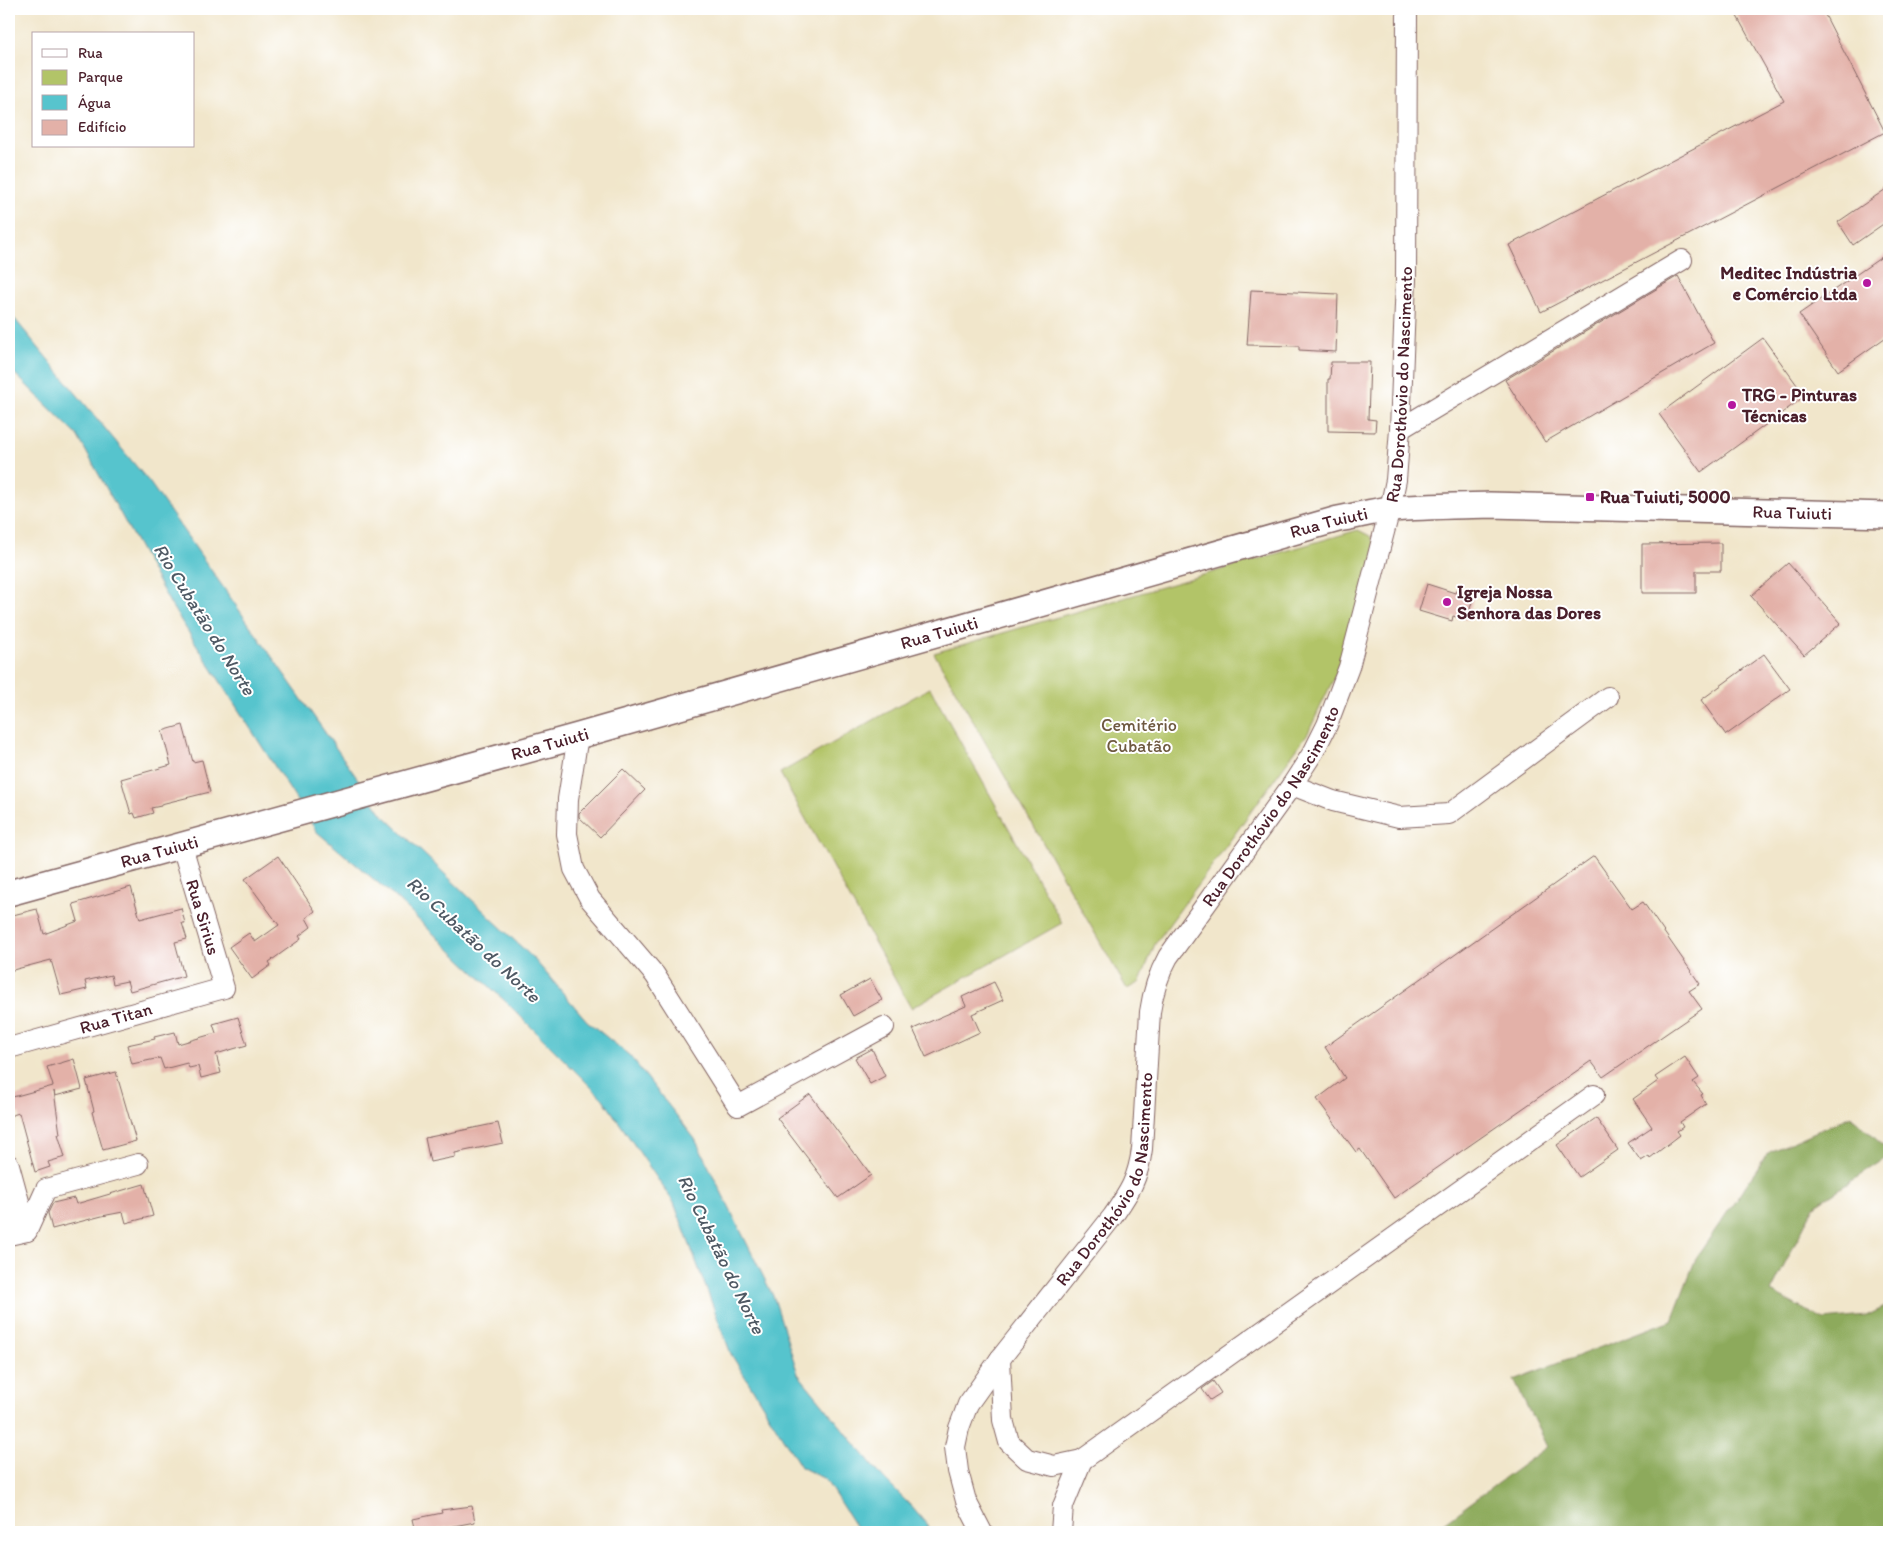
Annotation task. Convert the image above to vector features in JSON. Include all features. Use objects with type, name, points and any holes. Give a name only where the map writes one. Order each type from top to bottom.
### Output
[{"type":"main road","name":"Rua Tuiuti","points":[[9,893],[578,736],[1329,522],[1390,509],[1489,505],[1889,514]]},
{"type":"street","name":"Rua Dorothóvio do Nascimento","points":[[982,1532],[966,1501],[958,1471],[955,1447],[959,1428],[968,1404],[1000,1359],[1113,1216],[1130,1191],[1139,1170],[1142,1149],[1150,1012],[1153,991],[1159,974],[1168,956],[1292,785],[1314,751],[1339,698],[1349,667],[1396,480],[1406,280],[1407,9]]},
{"type":"street","points":[[1400,429],[1682,260]]},
{"type":"street","points":[[1292,785],[1334,801],[1400,817],[1449,814],[1608,696]]},
{"type":"street","points":[[578,736],[568,799],[567,834],[574,869],[590,899],[654,975],[738,1106],[884,1027]]},
{"type":"street","name":"Rua Sirius","points":[[182,846],[224,988]]},
{"type":"street","name":"Rua Titan","points":[[9,1048],[224,988]]},
{"type":"street","points":[[1000,1359],[1003,1420],[1009,1442],[1027,1459],[1054,1466],[1082,1460],[1594,1095]]},
{"type":"street","points":[[18,1233],[46,1189],[138,1164]]},
{"type":"street","points":[[9,1165],[18,1233]]},
{"type":"street","points":[[1061,1532],[1063,1506],[1082,1460]]},
{"type":"green space","name":"Cemitério Cubatão","points":[[1358,530],[1370,536],[1377,549],[1341,663],[1308,733],[1155,944],[1140,982],[1127,989],[934,653]]},
{"type":"green space","points":[[930,688],[1062,923],[911,1008],[780,773]]},
{"type":"green space","points":[[1851,1116],[1889,1151],[1889,1156],[1814,1206],[1771,1292],[1824,1320],[1866,1316],[1889,1305],[1889,1532],[1431,1532],[1547,1447],[1514,1380],[1672,1320],[1696,1258],[1768,1153]]},
{"type":"water","name":"Rio Cubatão do Norte","points":[[9,312],[150,483],[383,815],[534,959],[587,1021],[630,1056],[695,1139],[774,1298],[798,1374],[883,1478],[911,1506],[933,1532],[859,1532],[825,1479],[801,1467],[731,1354],[674,1203],[603,1099],[506,1002],[389,892],[317,832],[171,605],[77,435],[9,368]]},
{"type":"building","points":[[1733,9],[1822,9],[1885,132],[1541,312],[1509,245],[1784,101]]},
{"type":"building","points":[[1889,187],[1889,220],[1853,245],[1838,222]]},
{"type":"building","name":"Meditec Indústria e Comércio Ltda","points":[[1889,252],[1889,335],[1838,371],[1799,314]]},
{"type":"building","points":[[1678,276],[1714,343],[1545,442],[1505,380]]},
{"type":"building","points":[[1251,290],[1338,294],[1336,352],[1299,350],[1299,346],[1247,345]]},
{"type":"building","name":"TRG - Pinturas Técnicas","points":[[1763,338],[1805,396],[1701,472],[1659,414]]},
{"type":"building","points":[[1331,362],[1370,362],[1368,419],[1376,420],[1375,432],[1328,431],[1328,379],[1330,379]]},
{"type":"building","points":[[1721,543],[1721,571],[1696,571],[1696,593],[1642,593],[1642,544]]},
{"type":"building","points":[[1788,563],[1841,623],[1804,655],[1751,596]]},
{"type":"building","name":"Igreja Nossa Senhora das Dores","points":[[1427,584],[1455,593],[1457,589],[1474,594],[1467,620],[1453,616],[1452,621],[1419,611]]},
{"type":"building","points":[[1764,654],[1790,689],[1726,735],[1701,700]]},
{"type":"building","points":[[183,725],[193,762],[202,760],[210,792],[161,804],[161,806],[151,808],[153,813],[136,818],[134,813],[131,814],[121,779],[171,765],[162,731]]},
{"type":"building","points":[[623,769],[645,790],[600,837],[579,817],[579,813]]},
{"type":"building","points":[[278,856],[315,911],[306,918],[311,927],[299,936],[301,939],[269,962],[271,965],[252,979],[229,947],[249,933],[255,942],[279,925],[245,879]]},
{"type":"building","points":[[1594,856],[1632,909],[1643,902],[1700,984],[1689,991],[1702,1009],[1603,1077],[1591,1061],[1394,1198],[1360,1149],[1356,1152],[1317,1099],[1345,1078],[1325,1047]]},
{"type":"building","points":[[131,887],[140,919],[181,908],[185,923],[182,923],[187,939],[175,942],[184,976],[130,991],[127,981],[113,984],[111,975],[85,981],[87,989],[61,995],[51,960],[9,971],[9,916],[37,909],[44,934],[78,921],[73,904]]},
{"type":"building","points":[[870,979],[882,1000],[853,1016],[841,995]]},
{"type":"building","points":[[994,982],[1003,1000],[972,1014],[980,1032],[926,1057],[913,1029],[966,1006],[962,997]]},
{"type":"building","points":[[238,1017],[247,1045],[216,1054],[221,1073],[201,1078],[198,1066],[189,1068],[187,1063],[164,1069],[160,1058],[132,1064],[127,1045],[155,1039],[154,1037],[175,1032],[178,1044],[216,1033],[213,1024]]},
{"type":"building","points":[[872,1049],[885,1076],[870,1084],[855,1058]]},
{"type":"building","points":[[1685,1057],[1699,1078],[1693,1082],[1703,1094],[1701,1095],[1706,1104],[1680,1122],[1683,1127],[1677,1131],[1680,1135],[1650,1158],[1649,1156],[1641,1161],[1628,1143],[1652,1127],[1633,1099],[1658,1081],[1655,1077]]},
{"type":"building","points":[[74,1059],[82,1089],[55,1096],[54,1091],[60,1134],[58,1134],[65,1157],[48,1162],[50,1167],[35,1172],[19,1113],[9,1116],[9,1098],[53,1086],[47,1067]]},
{"type":"building","points":[[116,1072],[136,1141],[103,1150],[92,1112],[94,1111],[86,1080]]},
{"type":"building","points":[[810,1094],[871,1175],[838,1198],[777,1118]]},
{"type":"building","points":[[1596,1118],[1618,1150],[1579,1177],[1557,1145]]},
{"type":"building","points":[[498,1123],[503,1143],[455,1153],[455,1157],[430,1162],[425,1138]]},
{"type":"building","points":[[144,1184],[153,1216],[126,1223],[123,1212],[52,1229],[48,1213],[53,1203],[74,1198],[76,1204]]},
{"type":"building","points":[[1213,1381],[1221,1393],[1210,1400],[1202,1389]]},
{"type":"building","points":[[472,1506],[475,1522],[438,1529],[438,1532],[416,1532],[413,1519],[442,1513],[441,1510]]},
{"type":"place","name":"Meditec Indústria e Comércio Ltda","points":[[1867,283]]},
{"type":"place","name":"TRG - Pinturas Técnicas","points":[[1732,405]]},
{"type":"place","name":"Rua Tuiuti, 5000","points":[[1590,497]]},
{"type":"place","name":"Igreja Nossa Senhora das Dores","points":[[1447,602]]}]
